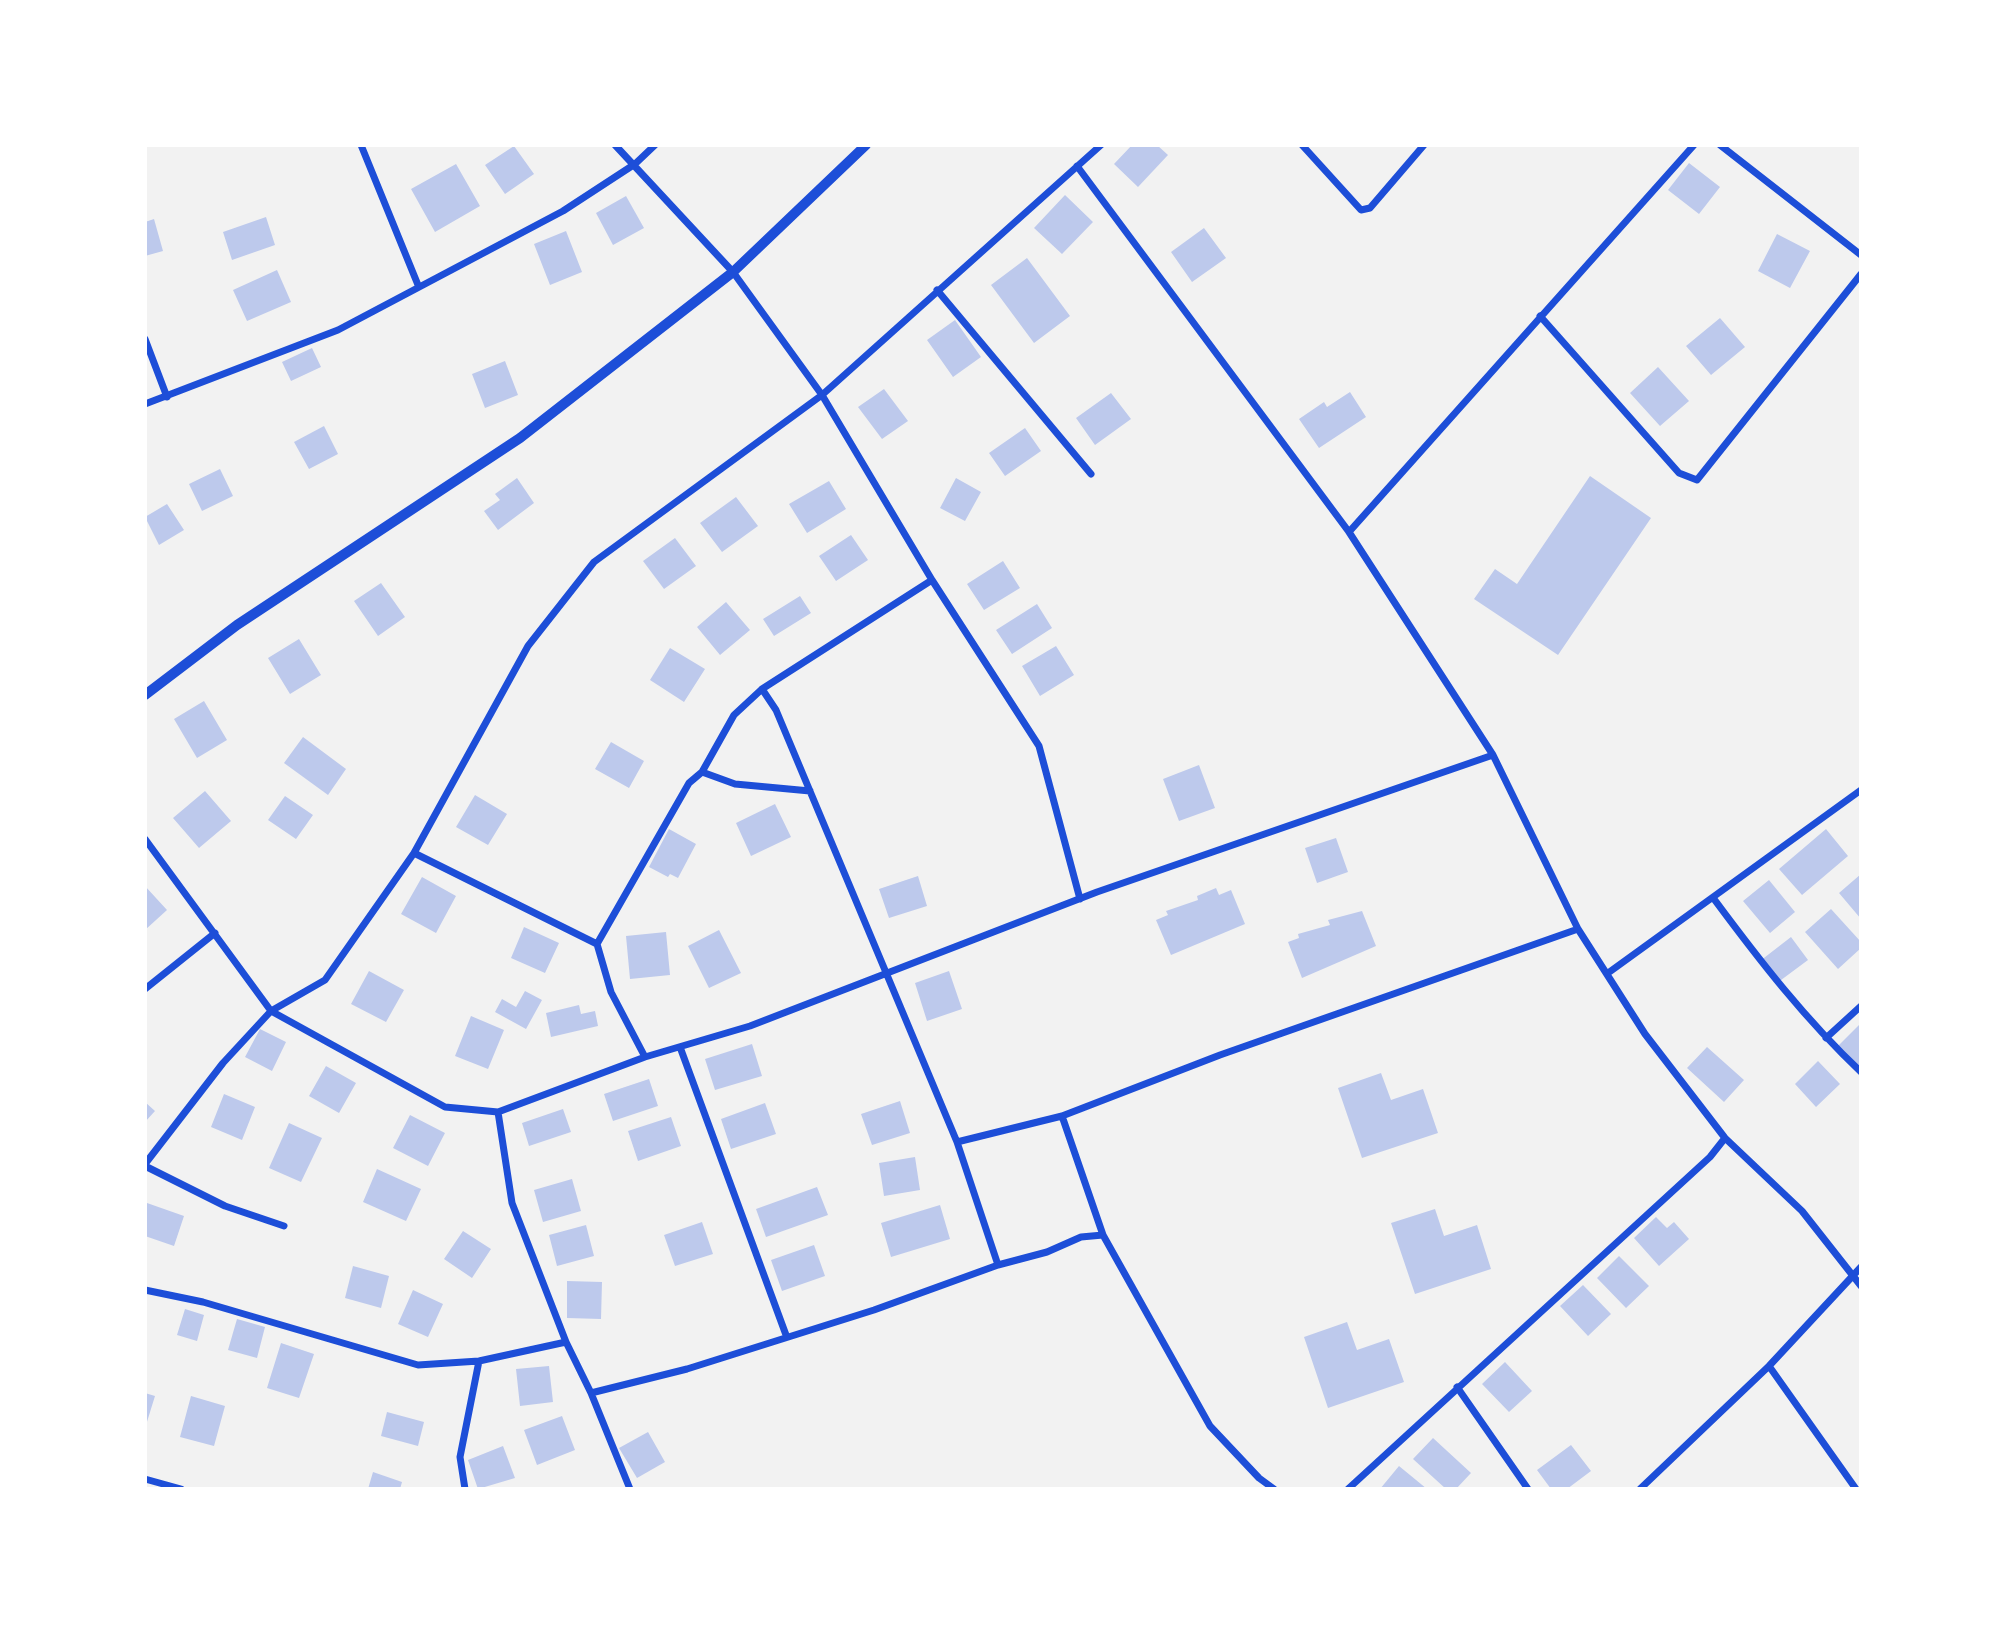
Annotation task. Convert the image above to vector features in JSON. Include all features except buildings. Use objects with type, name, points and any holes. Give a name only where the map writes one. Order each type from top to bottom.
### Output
[{"type":"street","points":[[361,145],[418,285]]},
{"type":"street","points":[[615,145],[733,272],[822,395],[932,580],[1040,746],[1080,899]]},
{"type":"street","points":[[145,404],[338,330],[418,285],[563,211],[635,164],[655,145]]},
{"type":"street","points":[[145,695],[237,625],[520,438],[733,272],[866,145]]},
{"type":"street","points":[[284,1226],[225,1206],[145,1165],[223,1063],[271,1011],[326,980],[414,853],[528,646],[594,562],[822,395],[1101,145]]},
{"type":"street","points":[[1302,145],[1361,210],[1370,208],[1424,145]]},
{"type":"street","points":[[1349,532],[1695,145]]},
{"type":"street","points":[[1720,145],[1861,255]]},
{"type":"street","points":[[1077,166],[1349,532],[1493,755],[1578,929],[1645,1034],[1725,1139],[1802,1212],[1861,1286]]},
{"type":"street","points":[[1540,316],[1679,473],[1697,480],[1861,274]]},
{"type":"street","points":[[937,290],[1091,474]]},
{"type":"street","points":[[145,339],[167,397]]},
{"type":"street","points":[[645,1057],[611,992],[597,944],[689,783],[702,772],[734,715],[762,689],[932,580]]},
{"type":"street","points":[[762,689],[776,710],[888,973],[957,1142],[998,1265]]},
{"type":"street","points":[[145,839],[271,1011],[445,1107],[498,1112],[645,1057],[750,1026],[1080,899],[1493,755]]},
{"type":"street","points":[[702,772],[735,784],[810,791]]},
{"type":"street","points":[[1608,974],[1860,793]]},
{"type":"street","points":[[414,853],[597,944]]},
{"type":"street","points":[[1714,900],[1772,977],[1826,1038],[1861,1072]]},
{"type":"street","points":[[957,1142],[1062,1116],[1220,1055],[1578,929]]},
{"type":"street","points":[[145,989],[215,933]]},
{"type":"street","points":[[1826,1038],[1861,1006]]},
{"type":"street","points":[[680,1047],[786,1335]]},
{"type":"street","points":[[498,1112],[512,1203],[566,1342],[591,1393],[630,1489]]},
{"type":"street","points":[[1062,1116],[1103,1235],[1210,1426],[1259,1478],[1274,1489]]},
{"type":"street","points":[[1348,1489],[1710,1157],[1725,1139]]},
{"type":"street","points":[[591,1393],[687,1369],[786,1335],[874,1310],[998,1265],[1047,1252],[1081,1237],[1103,1235]]},
{"type":"street","points":[[1640,1489],[1769,1366],[1861,1267]]},
{"type":"street","points":[[145,1290],[203,1302],[418,1365],[479,1361],[566,1342]]},
{"type":"street","points":[[465,1489],[460,1457],[479,1361]]},
{"type":"street","points":[[1769,1366],[1856,1489]]},
{"type":"street","points":[[1457,1387],[1528,1489]]},
{"type":"street","points":[[145,1479],[181,1489]]}]
